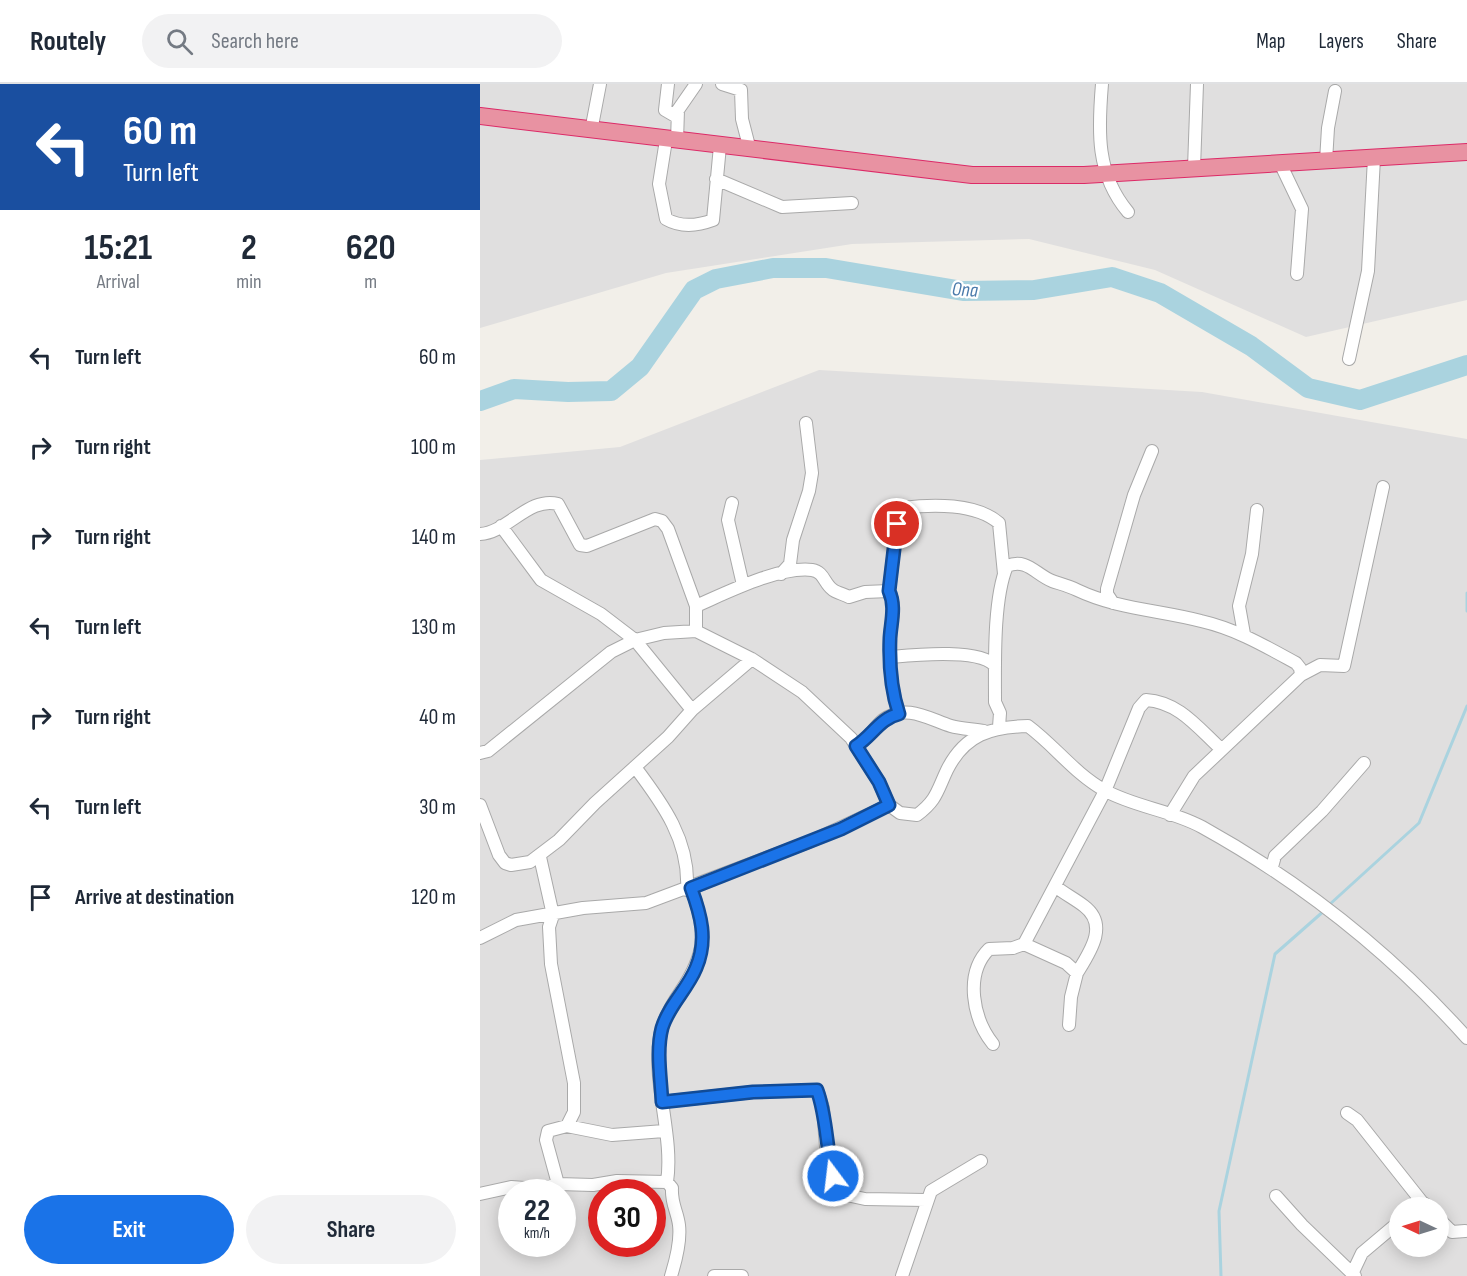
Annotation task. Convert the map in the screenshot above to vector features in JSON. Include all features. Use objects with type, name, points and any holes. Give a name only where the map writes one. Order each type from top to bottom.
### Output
[{"type":"highway","points":[[480,116],[972,175],[1105,173],[1467,152]]},
{"type":"street","points":[[591,131],[600,84]]},
{"type":"street","points":[[668,84],[665,110],[677,117]]},
{"type":"street","points":[[696,84],[678,110],[659,184],[666,219],[677,226],[713,220],[720,146]]},
{"type":"street","points":[[722,84],[741,90],[742,119],[750,150]]},
{"type":"street","points":[[1102,84],[1099,136],[1105,173],[1116,198],[1128,212]]},
{"type":"street","points":[[1194,168],[1197,84]]},
{"type":"street","points":[[1326,161],[1328,128],[1335,91]]},
{"type":"street","points":[[1349,359],[1368,271],[1374,158]]},
{"type":"street","points":[[1280,163],[1302,209],[1297,274]]},
{"type":"street","points":[[716,179],[782,207],[852,203]]},
{"type":"street","points":[[781,574],[790,564],[793,540],[809,491],[812,473],[806,423]]},
{"type":"street","points":[[1113,603],[1107,594],[1107,589],[1134,495],[1152,451]]},
{"type":"street","points":[[1174,816],[1180,796],[1194,776],[1301,675],[1320,665],[1344,666],[1383,487]]},
{"type":"street","points":[[480,534],[492,533],[521,513],[552,503],[558,504],[580,544],[587,546],[655,519],[662,521],[668,529],[696,606],[696,631]]},
{"type":"street","points":[[732,503],[728,520],[743,585]]},
{"type":"street","points":[[899,714],[893,696],[890,657],[894,600],[889,591],[897,524],[903,508],[920,506],[957,508],[989,514],[999,523],[1004,574],[995,666],[995,702],[1000,714],[999,727]]},
{"type":"street","points":[[1244,634],[1239,606],[1251,554],[1257,510]]},
{"type":"street","points":[[501,526],[540,580],[601,614],[635,640],[692,710]]},
{"type":"street","points":[[1004,574],[1007,566],[1014,563],[1027,565],[1052,581],[1065,583],[1124,608],[1201,620],[1244,634],[1296,663],[1301,675]]},
{"type":"street","points":[[696,606],[743,585],[781,574],[812,570],[820,573],[832,589],[849,597],[865,591],[889,591]]},
{"type":"street","points":[[480,753],[488,751],[611,652],[635,640],[664,633],[696,631],[752,659],[802,692],[856,746],[879,782],[889,805],[900,813],[917,815],[932,804],[948,767],[960,751],[984,731]]},
{"type":"street","points":[[890,657],[943,654],[976,656],[991,660],[995,666]]},
{"type":"street","points":[[480,805],[499,855],[505,863],[512,865],[530,862],[540,856],[668,737],[692,710],[752,659]]},
{"type":"street","points":[[993,1044],[983,1031],[975,1004],[975,978],[979,958],[988,949],[1013,948],[1024,944],[1105,791],[1139,708],[1146,700],[1163,701],[1181,712],[1221,749]]},
{"type":"street","points":[[856,746],[870,737],[881,721],[899,714],[923,713],[951,726],[984,731],[999,727],[1028,726],[1070,767],[1105,791],[1199,826],[1272,867],[1334,911],[1434,1001],[1467,1038]]},
{"type":"street","points":[[1272,867],[1275,856],[1322,811],[1364,763]]},
{"type":"street","points":[[635,767],[667,809],[684,849],[689,889],[701,915],[704,940],[696,968],[672,1004],[660,1038],[664,1131],[669,1165],[667,1182],[672,1188],[671,1204],[678,1222],[679,1238],[671,1276]]},
{"type":"street","points":[[1155,809],[1180,796]]},
{"type":"street","points":[[480,938],[516,920],[583,908],[646,903],[689,889],[841,829],[889,805]]},
{"type":"street","points":[[540,856],[553,915],[549,927],[551,964],[574,1083],[574,1112],[567,1126]]},
{"type":"street","points":[[1056,887],[1091,912],[1097,925],[1096,940],[1077,973],[1071,997],[1069,1025]]},
{"type":"street","points":[[1024,944],[1066,963],[1077,973]]},
{"type":"street","points":[[662,1102],[753,1092],[817,1090],[823,1108],[826,1147],[842,1194],[865,1199],[926,1200]]},
{"type":"street","points":[[1347,1113],[1357,1120],[1416,1197]]},
{"type":"street","points":[[556,1179],[546,1136],[548,1131],[567,1126],[612,1135],[664,1131]]},
{"type":"street","points":[[902,1276],[926,1200],[931,1191],[981,1161]]},
{"type":"street","points":[[576,1185],[593,1185],[617,1181],[667,1182]]},
{"type":"street","points":[[480,1194],[498,1190]]},
{"type":"street","points":[[1276,1196],[1353,1275],[1362,1253],[1389,1230]]},
{"type":"street","points":[[1449,1229],[1452,1232],[1465,1231]]},
{"type":"street","points":[[714,1276],[742,1276]]},
{"type":"shaded area","points":[[480,84],[1467,84],[1467,300],[1306,337],[1155,270],[1029,239],[852,244],[666,273],[480,328]]},
{"type":"shaded area","points":[[819,370],[1202,392],[1467,439],[1467,1276],[480,1276],[480,460],[620,447]]},
{"type":"waterway","name":"Ona","points":[[480,401],[514,389],[568,392],[611,391],[640,367],[694,290],[716,279],[773,268],[826,268],[963,291],[1034,290],[1112,277],[1160,293],[1251,346],[1308,388],[1360,400],[1467,365]]},
{"type":"waterway","points":[[1467,593],[1467,611]]},
{"type":"waterway","points":[[1329,905],[1419,823],[1467,706]]},
{"type":"waterway","points":[[1221,1276],[1219,1211],[1275,954],[1325,910]]},
{"type":"route","points":[[833,1176],[826,1147],[823,1108],[817,1090],[753,1092],[662,1102],[660,1038],[672,1004],[696,968],[704,940],[701,915],[691,888],[841,829],[889,805],[879,782],[856,746],[870,737],[881,721],[899,714],[893,696],[890,639],[894,600],[889,591],[897,524]]}]
